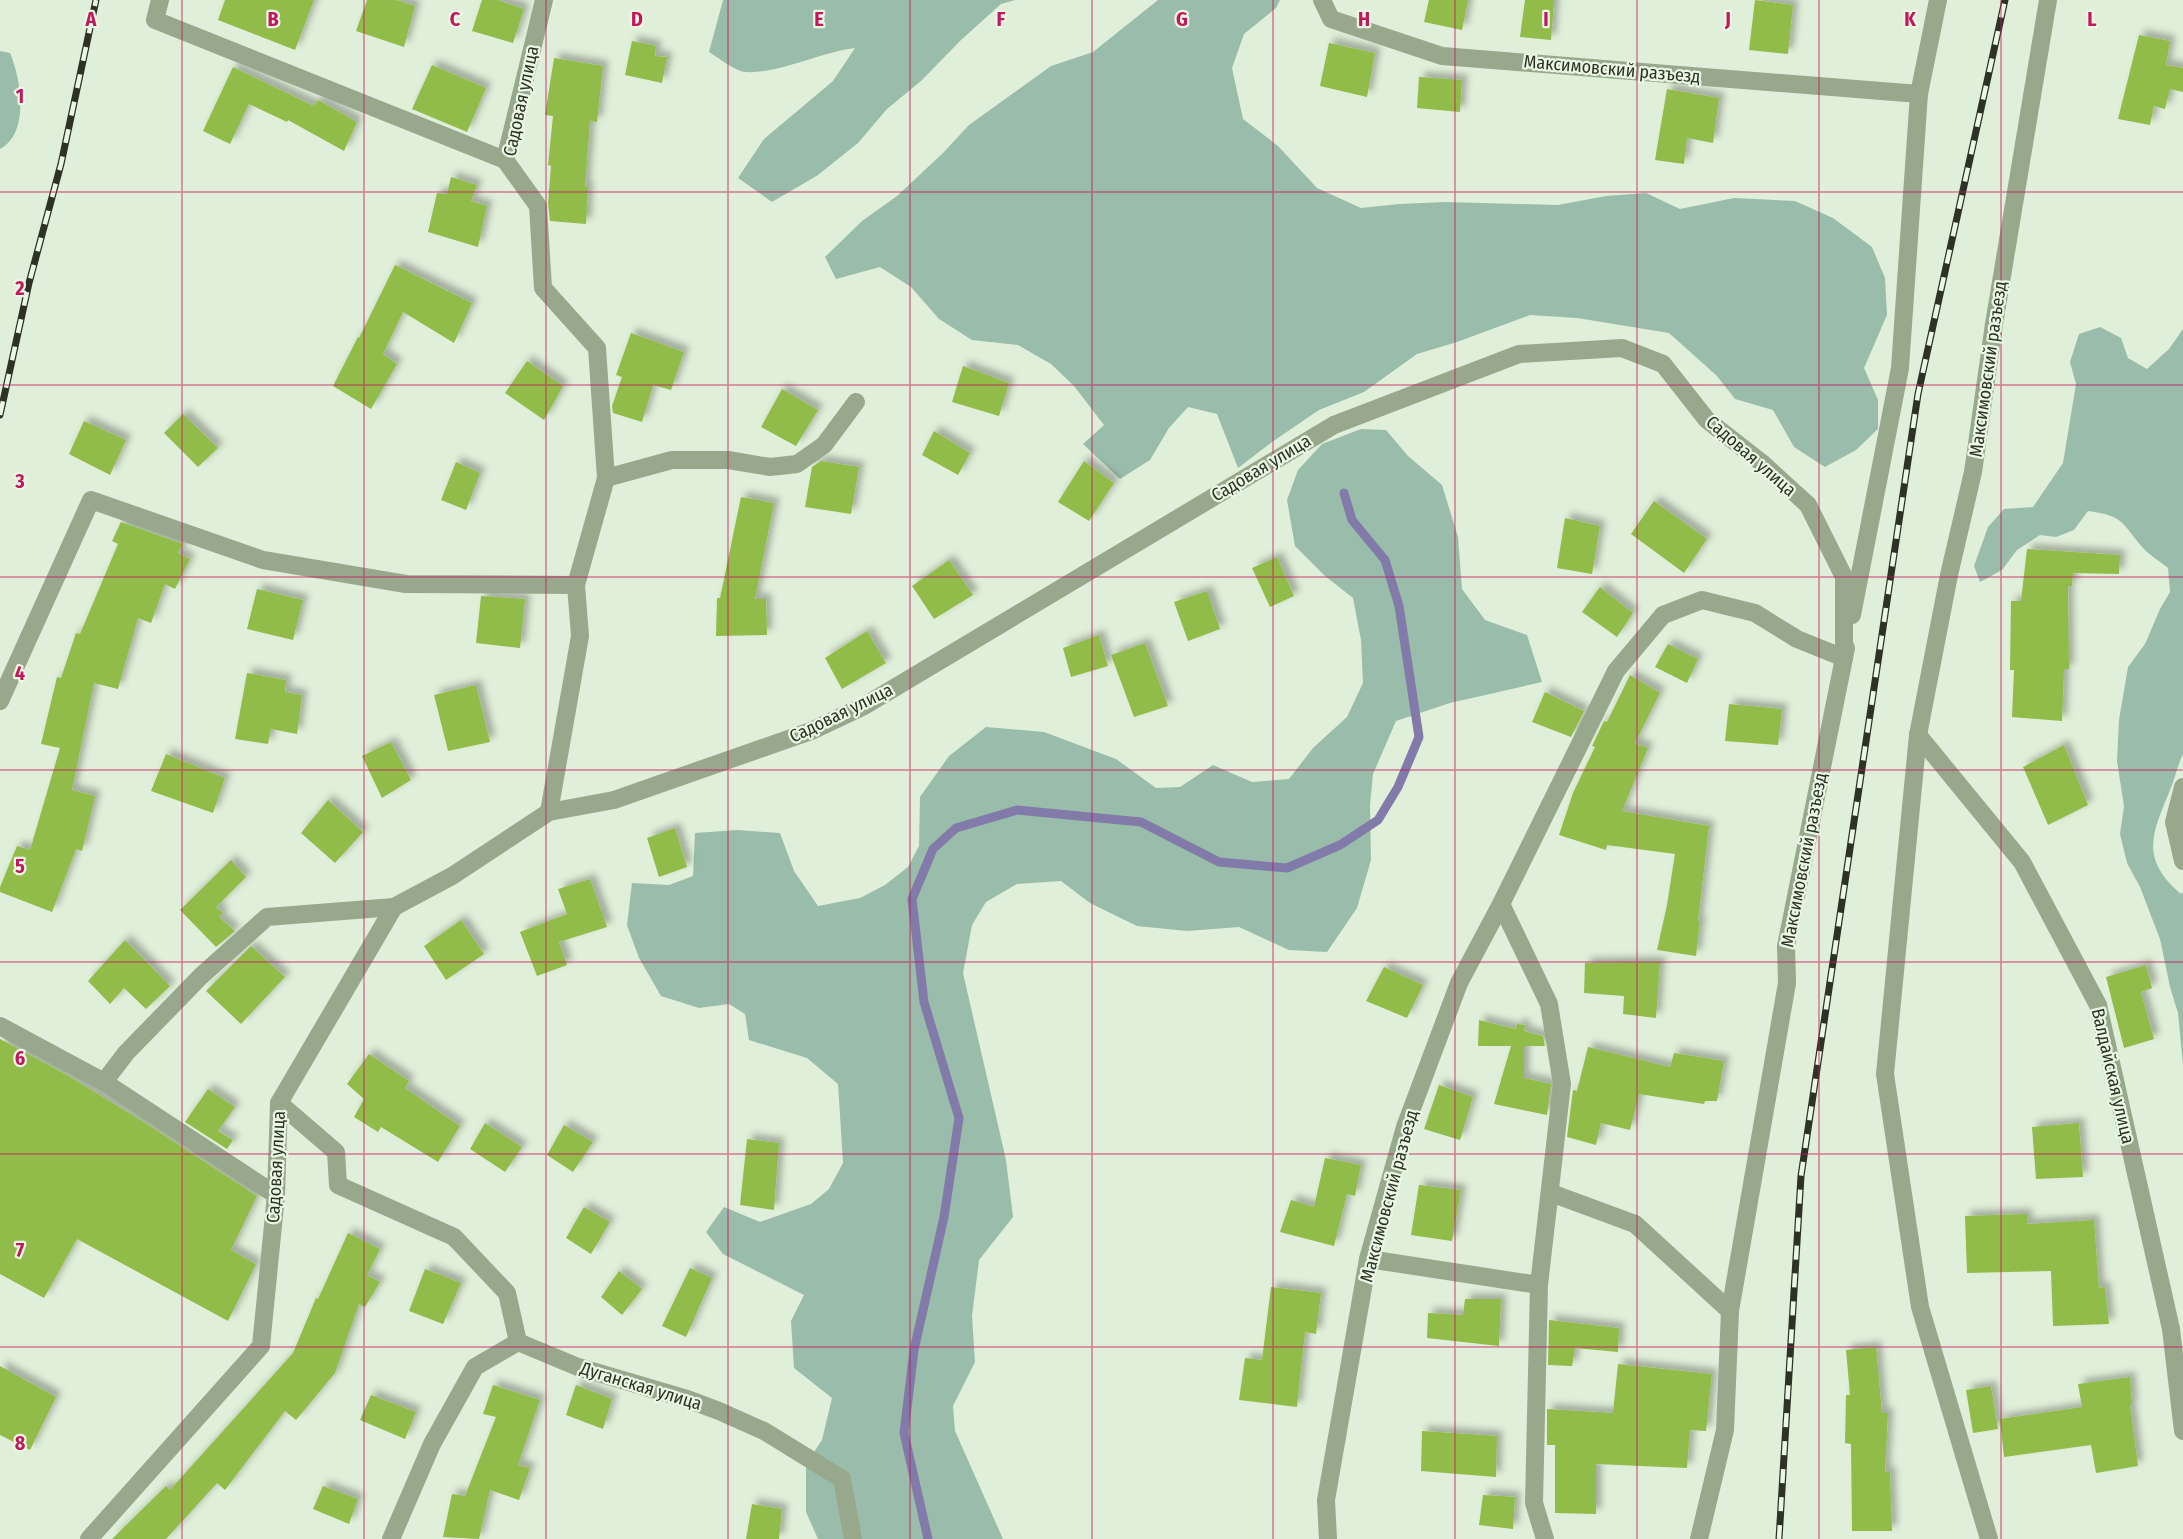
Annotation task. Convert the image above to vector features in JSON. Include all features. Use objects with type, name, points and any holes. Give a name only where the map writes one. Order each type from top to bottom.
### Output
[{"type":"street","points":[[160,0],[155,20],[505,160]]},
{"type":"street","name":"Садовая улица","points":[[544,0],[505,160],[538,206],[543,288],[597,348],[606,477],[576,585],[579,636],[566,726],[549,812]]},
{"type":"street","name":"Максимовский разъезд","points":[[1322,0],[1331,20],[1442,56],[1919,94]]},
{"type":"street","name":"Максимовский разъезд","points":[[1699,1539],[1725,1430],[1730,1311],[1787,983],[1786,946],[1900,368],[1919,94],[1938,0]]},
{"type":"street","name":"Максимовский разъезд","points":[[1989,1539],[1920,1307],[1885,1074],[1918,735],[1949,575],[1973,472],[1996,312],[2048,0]]},
{"type":"street","name":"Садовая улица","points":[[88,1539],[261,1346],[276,1195],[279,1103],[394,907],[452,876],[549,812],[614,800],[822,726],[864,706],[1334,424],[1519,354],[1622,348],[1663,364],[1707,420],[1762,462],[1808,506],[1844,577],[1844,658]]},
{"type":"street","points":[[606,477],[672,460],[728,460],[770,467],[797,464],[824,445],[856,402]]},
{"type":"street","points":[[0,701],[92,500],[263,560],[406,584],[576,585]]},
{"type":"street","name":"Максимовский разъезд","points":[[1328,1539],[1326,1500],[1368,1259],[1405,1127],[1459,983],[1501,904],[1616,671],[1663,615],[1702,600],[1755,613],[1797,639],[1844,658]]},
{"type":"street","name":"Валдайская улица","points":[[1918,735],[2022,862],[2098,1005],[2171,1329],[2183,1431]]},
{"type":"street","points":[[2183,787],[2179,822],[2183,861]]},
{"type":"street","points":[[1501,904],[1549,1004],[1562,1084],[1539,1286],[1534,1503],[1545,1539]]},
{"type":"street","points":[[104,1082],[126,1053],[201,976],[267,917],[394,907]]},
{"type":"street","points":[[0,1026],[104,1082],[276,1195]]},
{"type":"street","points":[[279,1103],[336,1152],[338,1185],[454,1237],[507,1293],[518,1342],[475,1366],[432,1444],[391,1539]]},
{"type":"street","points":[[1551,1193],[1635,1224],[1730,1311]]},
{"type":"street","points":[[1368,1259],[1539,1286]]},
{"type":"street","name":"Дуганская улица","points":[[518,1342],[578,1367],[687,1399],[764,1431],[842,1479],[854,1539]]},
{"type":"green space","points":[[723,0],[1015,0],[1001,4],[961,40],[921,81],[887,109],[858,143],[818,175],[772,202],[738,178],[764,139],[833,81],[855,48],[772,70],[741,71],[709,52]]},
{"type":"green space","points":[[1158,0],[1280,0],[1276,8],[1244,34],[1232,68],[1243,119],[1278,146],[1317,188],[1361,208],[1445,202],[1558,205],[1606,196],[1646,193],[1680,209],[1734,198],[1795,201],[1833,218],[1872,247],[1885,278],[1887,315],[1864,368],[1878,400],[1878,429],[1856,450],[1825,467],[1794,447],[1773,410],[1735,399],[1717,376],[1669,333],[1577,318],[1530,315],[1417,354],[1364,392],[1319,410],[1238,468],[1217,414],[1188,407],[1169,428],[1150,460],[1120,479],[1083,444],[1104,425],[1074,386],[1051,364],[1018,345],[972,340],[939,319],[911,287],[880,267],[836,279],[825,257],[862,221],[897,196],[969,125],[1051,66],[1093,52]]},
{"type":"green space","points":[[0,51],[10,53],[20,91],[20,105],[16,131],[0,149]]},
{"type":"green space","points":[[2100,327],[2121,338],[2128,358],[2147,369],[2169,349],[2183,329],[2183,754],[2155,830],[2153,843],[2158,867],[2181,894],[2183,892],[2183,1065],[2178,1013],[2160,939],[2140,887],[2127,863],[2120,834],[2124,806],[2117,761],[2119,720],[2128,667],[2145,644],[2170,592],[2168,568],[2145,550],[2121,522],[2109,515],[2088,511],[2074,530],[2056,537],[2040,535],[2017,550],[2002,570],[1980,582],[1974,566],[1988,527],[2004,509],[2033,507],[2063,463],[2076,384],[2070,362],[2079,334]]},
{"type":"green space","points":[[1361,429],[1386,430],[1408,456],[1442,485],[1458,537],[1462,589],[1485,620],[1527,635],[1542,682],[1450,703],[1396,721],[1373,774],[1370,805],[1371,860],[1357,908],[1327,952],[1289,950],[1239,927],[1187,931],[1137,926],[1090,903],[1061,881],[1017,884],[986,902],[972,925],[963,973],[1006,1160],[1013,1217],[979,1260],[972,1316],[975,1362],[953,1406],[955,1431],[1003,1539],[818,1539],[806,1512],[806,1464],[822,1440],[832,1398],[794,1368],[791,1321],[804,1295],[723,1254],[706,1232],[724,1207],[760,1222],[811,1204],[829,1189],[843,1163],[838,1084],[807,1058],[749,1040],[745,1014],[729,1004],[699,1008],[661,996],[639,958],[627,925],[632,883],[669,885],[693,876],[695,833],[737,830],[780,833],[794,871],[818,906],[860,898],[885,885],[908,867],[919,846],[920,797],[949,756],[986,727],[1044,732],[1116,759],[1156,788],[1180,787],[1213,765],[1252,782],[1289,779],[1313,748],[1347,717],[1363,683],[1361,640],[1353,598],[1325,576],[1295,546],[1287,500],[1298,470],[1322,444]]},
{"type":"building","points":[[225,0],[314,0],[295,50],[218,20]]},
{"type":"building","points":[[367,0],[396,0],[415,6],[404,47],[356,31]]},
{"type":"building","points":[[482,0],[497,0],[524,9],[513,43],[472,31]]},
{"type":"building","points":[[1429,0],[1468,0],[1462,30],[1424,22]]},
{"type":"building","points":[[1525,0],[1554,0],[1551,40],[1520,37]]},
{"type":"building","points":[[1755,0],[1793,5],[1788,54],[1749,50]]},
{"type":"building","points":[[2139,35],[2170,41],[2166,65],[2183,68],[2183,92],[2170,89],[2165,109],[2154,106],[2150,125],[2118,119]]},
{"type":"building","points":[[632,41],[656,46],[655,56],[667,57],[662,83],[625,75]]},
{"type":"building","points":[[1329,43],[1375,53],[1367,97],[1320,86]]},
{"type":"building","points":[[554,58],[603,66],[597,122],[590,121],[585,187],[588,187],[586,224],[550,221],[548,203],[551,166],[548,165],[553,116],[545,115]]},
{"type":"building","points":[[432,65],[486,88],[467,132],[412,109]]},
{"type":"building","points":[[233,67],[314,106],[318,100],[357,122],[344,151],[288,120],[287,122],[249,104],[230,144],[203,131]]},
{"type":"building","points":[[1419,77],[1462,80],[1460,112],[1417,108]]},
{"type":"building","points":[[1667,89],[1719,98],[1713,143],[1687,138],[1684,164],[1655,160]]},
{"type":"building","points":[[451,177],[477,185],[471,201],[487,206],[478,247],[428,232],[437,193],[447,194]]},
{"type":"building","points":[[395,265],[472,303],[454,343],[403,312],[383,354],[397,364],[371,409],[333,386]]},
{"type":"building","points":[[631,333],[684,352],[671,390],[653,385],[642,422],[613,413],[612,406],[622,377],[616,375]]},
{"type":"building","points":[[527,361],[563,386],[544,420],[505,393]]},
{"type":"building","points":[[963,366],[1009,383],[999,416],[952,402]]},
{"type":"building","points":[[782,389],[818,410],[796,446],[761,427]]},
{"type":"building","points":[[183,414],[218,448],[198,467],[164,433]]},
{"type":"building","points":[[84,421],[126,440],[110,475],[69,454]]},
{"type":"building","points":[[934,431],[970,453],[958,475],[922,455]]},
{"type":"building","points":[[821,461],[859,467],[851,514],[805,507],[812,467]]},
{"type":"building","points":[[1084,461],[1114,483],[1089,521],[1058,502]]},
{"type":"building","points":[[456,462],[480,473],[466,510],[441,500]]},
{"type":"building","points":[[741,497],[774,503],[755,599],[766,599],[767,635],[716,636],[717,598],[720,598]]},
{"type":"building","points":[[1654,501],[1707,539],[1684,573],[1631,534]]},
{"type":"building","points":[[1565,518],[1600,526],[1592,574],[1557,568]]},
{"type":"building","points":[[121,522],[183,544],[178,553],[190,559],[175,589],[165,584],[151,623],[138,618],[118,689],[94,683],[72,790],[95,796],[82,851],[76,849],[52,912],[0,892],[0,887],[17,846],[30,850],[60,748],[41,744],[57,677],[61,678],[76,633],[80,634],[118,544],[112,541]]},
{"type":"building","points":[[2027,549],[2120,555],[2119,574],[2073,573],[2072,586],[2068,586],[2069,669],[2064,669],[2062,721],[2012,717],[2014,670],[2010,670],[2011,601],[2021,601]]},
{"type":"building","points":[[1277,557],[1294,596],[1270,607],[1252,568]]},
{"type":"building","points":[[949,560],[973,595],[934,619],[912,586]]},
{"type":"building","points":[[1600,587],[1633,613],[1617,637],[1582,612]]},
{"type":"building","points":[[257,589],[303,600],[293,640],[247,629]]},
{"type":"building","points":[[1207,591],[1220,629],[1188,641],[1174,602]]},
{"type":"building","points":[[481,596],[525,599],[520,648],[476,643]]},
{"type":"building","points":[[867,631],[886,663],[842,689],[825,658]]},
{"type":"building","points":[[1099,635],[1108,666],[1071,677],[1063,648]]},
{"type":"building","points":[[1145,643],[1168,706],[1134,717],[1111,655]]},
{"type":"building","points":[[1668,644],[1698,659],[1687,683],[1655,667]]},
{"type":"building","points":[[247,673],[286,680],[285,692],[302,695],[297,734],[271,729],[268,744],[235,739]]},
{"type":"building","points":[[1630,675],[1660,693],[1635,743],[1648,748],[1622,811],[1709,826],[1696,956],[1657,950],[1675,854],[1607,845],[1606,850],[1559,835],[1573,793],[1595,747],[1592,746],[1604,721],[1607,722]]},
{"type":"building","points":[[476,685],[490,742],[448,751],[434,695]]},
{"type":"building","points":[[1545,692],[1584,711],[1571,737],[1532,722]]},
{"type":"building","points":[[1729,704],[1782,709],[1778,745],[1725,741]]},
{"type":"building","points":[[391,742],[411,780],[382,798],[362,756]]},
{"type":"building","points":[[2064,745],[2088,805],[2048,825],[2023,767]]},
{"type":"building","points":[[166,754],[225,778],[213,813],[151,791]]},
{"type":"building","points":[[328,800],[363,832],[335,863],[301,833]]},
{"type":"building","points":[[675,828],[687,867],[659,877],[647,838]]},
{"type":"building","points":[[231,860],[246,877],[216,907],[223,913],[219,917],[235,931],[216,947],[180,910]]},
{"type":"building","points":[[590,879],[607,927],[559,942],[567,965],[537,976],[520,932],[567,914],[558,889]]},
{"type":"building","points":[[461,920],[484,954],[446,980],[424,946]]},
{"type":"building","points":[[125,940],[170,986],[146,1009],[124,988],[110,1004],[88,981]]},
{"type":"building","points":[[251,946],[285,977],[241,1024],[206,991]]},
{"type":"building","points":[[1660,962],[1656,1018],[1623,1014],[1624,996],[1584,993],[1585,963]]},
{"type":"building","points":[[2146,965],[2152,988],[2141,992],[2154,1039],[2124,1048],[2106,977]]},
{"type":"building","points":[[1384,967],[1423,985],[1407,1018],[1366,1001]]},
{"type":"building","points":[[1479,1020],[1516,1029],[1517,1024],[1525,1025],[1524,1031],[1543,1036],[1545,1046],[1524,1046],[1524,1078],[1551,1084],[1547,1115],[1494,1104],[1511,1046],[1478,1046]]},
{"type":"building","points":[[0,1039],[67,1075],[257,1196],[231,1250],[256,1264],[228,1321],[77,1239],[44,1298],[0,1274]]},
{"type":"building","points":[[1588,1047],[1670,1067],[1674,1053],[1724,1061],[1717,1101],[1705,1101],[1704,1104],[1639,1094],[1630,1130],[1601,1123],[1596,1145],[1567,1137],[1573,1090],[1577,1091]]},
{"type":"building","points":[[369,1054],[409,1081],[405,1088],[460,1126],[438,1162],[381,1127],[378,1132],[354,1117],[364,1099],[347,1084]]},
{"type":"building","points":[[1439,1085],[1473,1097],[1460,1140],[1424,1129]]},
{"type":"building","points":[[208,1089],[235,1107],[218,1131],[233,1140],[227,1149],[185,1122]]},
{"type":"building","points":[[485,1123],[522,1147],[505,1172],[470,1149]]},
{"type":"building","points":[[2079,1123],[2083,1177],[2036,1179],[2032,1127]]},
{"type":"building","points":[[564,1125],[593,1142],[573,1172],[547,1155]]},
{"type":"building","points":[[747,1139],[779,1143],[774,1210],[740,1205]]},
{"type":"building","points":[[1325,1158],[1361,1165],[1355,1196],[1347,1194],[1334,1246],[1280,1232],[1291,1200],[1314,1207]]},
{"type":"building","points":[[1419,1185],[1461,1190],[1452,1241],[1411,1235]]},
{"type":"building","points":[[584,1207],[610,1222],[591,1254],[566,1238]]},
{"type":"building","points":[[2027,1214],[2027,1224],[2094,1220],[2099,1288],[2105,1287],[2109,1324],[2053,1326],[2051,1271],[1967,1273],[1965,1216]]},
{"type":"building","points":[[348,1233],[380,1249],[367,1275],[380,1282],[365,1307],[359,1304],[335,1373],[296,1420],[285,1411],[225,1490],[217,1483],[166,1539],[112,1539],[166,1486],[170,1490],[293,1353],[316,1298],[318,1299]]},
{"type":"building","points":[[690,1268],[712,1278],[686,1337],[662,1326]]},
{"type":"building","points":[[425,1269],[461,1283],[443,1324],[409,1311]]},
{"type":"building","points":[[619,1271],[642,1289],[622,1315],[601,1297]]},
{"type":"building","points":[[1271,1287],[1321,1293],[1316,1334],[1305,1332],[1297,1407],[1239,1400],[1245,1358],[1262,1360]]},
{"type":"building","points":[[1465,1299],[1501,1299],[1499,1346],[1427,1338],[1428,1313],[1463,1315]]},
{"type":"building","points":[[1549,1320],[1619,1328],[1618,1352],[1575,1348],[1572,1366],[1548,1365]]},
{"type":"building","points":[[1876,1347],[1882,1413],[1888,1413],[1885,1472],[1890,1472],[1892,1531],[1852,1531],[1851,1444],[1845,1443],[1846,1395],[1850,1395],[1846,1350]]},
{"type":"building","points":[[1618,1364],[1712,1374],[1706,1431],[1690,1430],[1687,1468],[1596,1464],[1596,1514],[1555,1513],[1555,1445],[1547,1445],[1547,1409],[1613,1413]]},
{"type":"building","points":[[0,1366],[56,1397],[30,1450],[0,1435]]},
{"type":"building","points":[[2130,1377],[2132,1405],[2130,1405],[2138,1466],[2096,1473],[2091,1445],[2004,1457],[2000,1419],[2082,1407],[2078,1384]]},
{"type":"building","points":[[493,1385],[540,1400],[518,1465],[530,1468],[519,1500],[490,1490],[479,1539],[443,1537],[452,1494],[465,1496],[496,1417],[483,1414]]},
{"type":"building","points":[[576,1385],[612,1399],[603,1429],[566,1415]]},
{"type":"building","points":[[1991,1386],[1998,1429],[1973,1433],[1966,1390]]},
{"type":"building","points":[[371,1395],[416,1412],[405,1439],[360,1420]]},
{"type":"building","points":[[1422,1431],[1497,1436],[1496,1477],[1421,1471]]},
{"type":"building","points":[[323,1486],[358,1499],[349,1524],[313,1509]]},
{"type":"building","points":[[1483,1495],[1515,1497],[1513,1529],[1479,1525]]},
{"type":"building","points":[[752,1504],[782,1509],[779,1539],[746,1539]]},
{"type":"waterway","points":[[928,1539],[904,1433],[914,1350],[944,1217],[959,1118],[924,1002],[912,899],[933,849],[956,828],[1017,810],[1141,822],[1219,862],[1287,868],[1340,845],[1378,820],[1398,787],[1419,737],[1399,606],[1385,560],[1352,520],[1344,493]]},
{"type":"railway","points":[[0,415],[29,283],[61,164],[96,0]]},
{"type":"railway","points":[[1779,1539],[1801,1176],[1918,394],[2005,0]]}]
